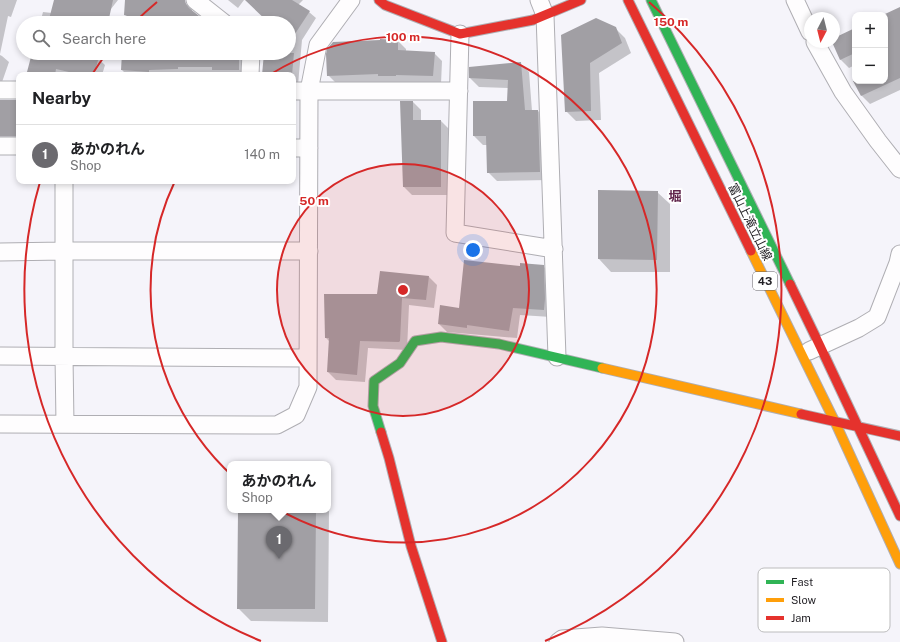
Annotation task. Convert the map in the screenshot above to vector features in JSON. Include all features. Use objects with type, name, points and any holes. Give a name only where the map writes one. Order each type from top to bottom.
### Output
[{"type":"main road","points":[[379,0],[385,5],[460,34],[533,20],[542,8],[581,0]]},
{"type":"main road","name":"富山上滝立山線","points":[[628,0],[835,422],[900,564]]},
{"type":"main road","name":"富山上滝立山線","points":[[651,0],[820,346],[900,516]]},
{"type":"main road","points":[[442,642],[411,546],[389,458],[373,406],[374,381],[400,363],[415,341],[441,337],[499,344],[900,436]]},
{"type":"street","points":[[194,0],[215,16]]},
{"type":"street","points":[[0,424],[277,425],[296,415],[308,387],[309,251],[301,148],[301,91],[318,45],[351,0]]},
{"type":"street","points":[[795,0],[804,19]]},
{"type":"street","points":[[542,8],[554,249],[557,357]]},
{"type":"street","points":[[460,34],[455,233],[554,249]]},
{"type":"street","points":[[818,48],[843,92],[900,169]]},
{"type":"street","points":[[250,72],[251,60]]},
{"type":"street","points":[[0,90],[16,90]]},
{"type":"street","points":[[301,91],[459,91]]},
{"type":"street","points":[[0,146],[16,146]]},
{"type":"street","points":[[64,184],[64,424]]},
{"type":"street","points":[[0,252],[309,251]]},
{"type":"street","points":[[801,355],[859,328],[877,317],[898,263],[900,254]]},
{"type":"street","points":[[0,356],[308,358]]},
{"type":"street","points":[[558,642],[562,639],[602,636],[675,642]]},
{"type":"building","points":[[54,0],[113,0],[110,16],[50,16]]},
{"type":"building","points":[[125,0],[185,0],[189,8],[199,16],[127,16],[124,15]]},
{"type":"building","points":[[245,0],[292,0],[310,11],[296,32],[296,16],[262,16]]},
{"type":"building","points":[[900,7],[900,78],[888,84],[888,48],[888,13]]},
{"type":"building","points":[[596,18],[616,27],[622,43],[590,63],[591,111],[565,112],[561,35]]},
{"type":"building","points":[[852,29],[852,54],[840,60],[835,48],[840,48],[840,35]]},
{"type":"building","points":[[380,39],[398,40],[398,50],[435,52],[433,76],[378,76],[378,74],[327,76],[326,54],[327,49],[333,42]]},
{"type":"building","points":[[30,60],[98,60],[95,72],[69,72],[56,69],[56,72],[27,72]]},
{"type":"building","points":[[122,60],[239,60],[239,70],[212,70],[212,67],[178,67],[178,69],[149,70],[149,72],[121,70]]},
{"type":"building","points":[[263,60],[293,60],[292,72],[262,72]]},
{"type":"building","points":[[521,62],[525,110],[538,110],[540,172],[487,173],[486,136],[473,136],[473,101],[507,101],[508,80],[469,78],[469,67]]},
{"type":"building","points":[[855,84],[887,84],[861,96]]},
{"type":"building","points":[[0,100],[16,100],[16,136],[0,136]]},
{"type":"building","points":[[400,101],[413,101],[413,120],[441,120],[441,187],[403,187]]},
{"type":"building","points":[[598,190],[658,191],[657,260],[598,259]]},
{"type":"building","points":[[464,260],[520,266],[520,263],[544,265],[544,310],[513,308],[509,331],[467,325],[467,328],[438,324],[440,305],[459,308]]},
{"type":"building","points":[[380,271],[429,276],[426,300],[402,298],[399,342],[360,341],[357,375],[327,372],[329,338],[325,338],[324,294],[377,294]]},
{"type":"building","points":[[238,513],[316,513],[315,609],[237,609]]},
{"type":"traffic: fast","points":[[651,0],[790,284]]},
{"type":"traffic: fast","points":[[381,432],[373,406],[374,381],[400,363],[415,341],[441,337],[499,344],[602,368]]},
{"type":"traffic: slow","points":[[751,251],[835,422],[900,564]]},
{"type":"traffic: slow","points":[[602,368],[801,414]]},
{"type":"traffic: jam","points":[[379,0],[385,5],[460,34],[533,20],[581,0]]},
{"type":"traffic: jam","points":[[628,0],[751,251]]},
{"type":"traffic: jam","points":[[790,284],[900,516]]},
{"type":"traffic: jam","points":[[801,414],[900,436]]},
{"type":"traffic: jam","points":[[381,432],[411,546],[442,642]]},
{"type":"place","name":"あかのれん","points":[[279,559]]},
{"type":"district","name":"堀","points":[[675,196]]}]
